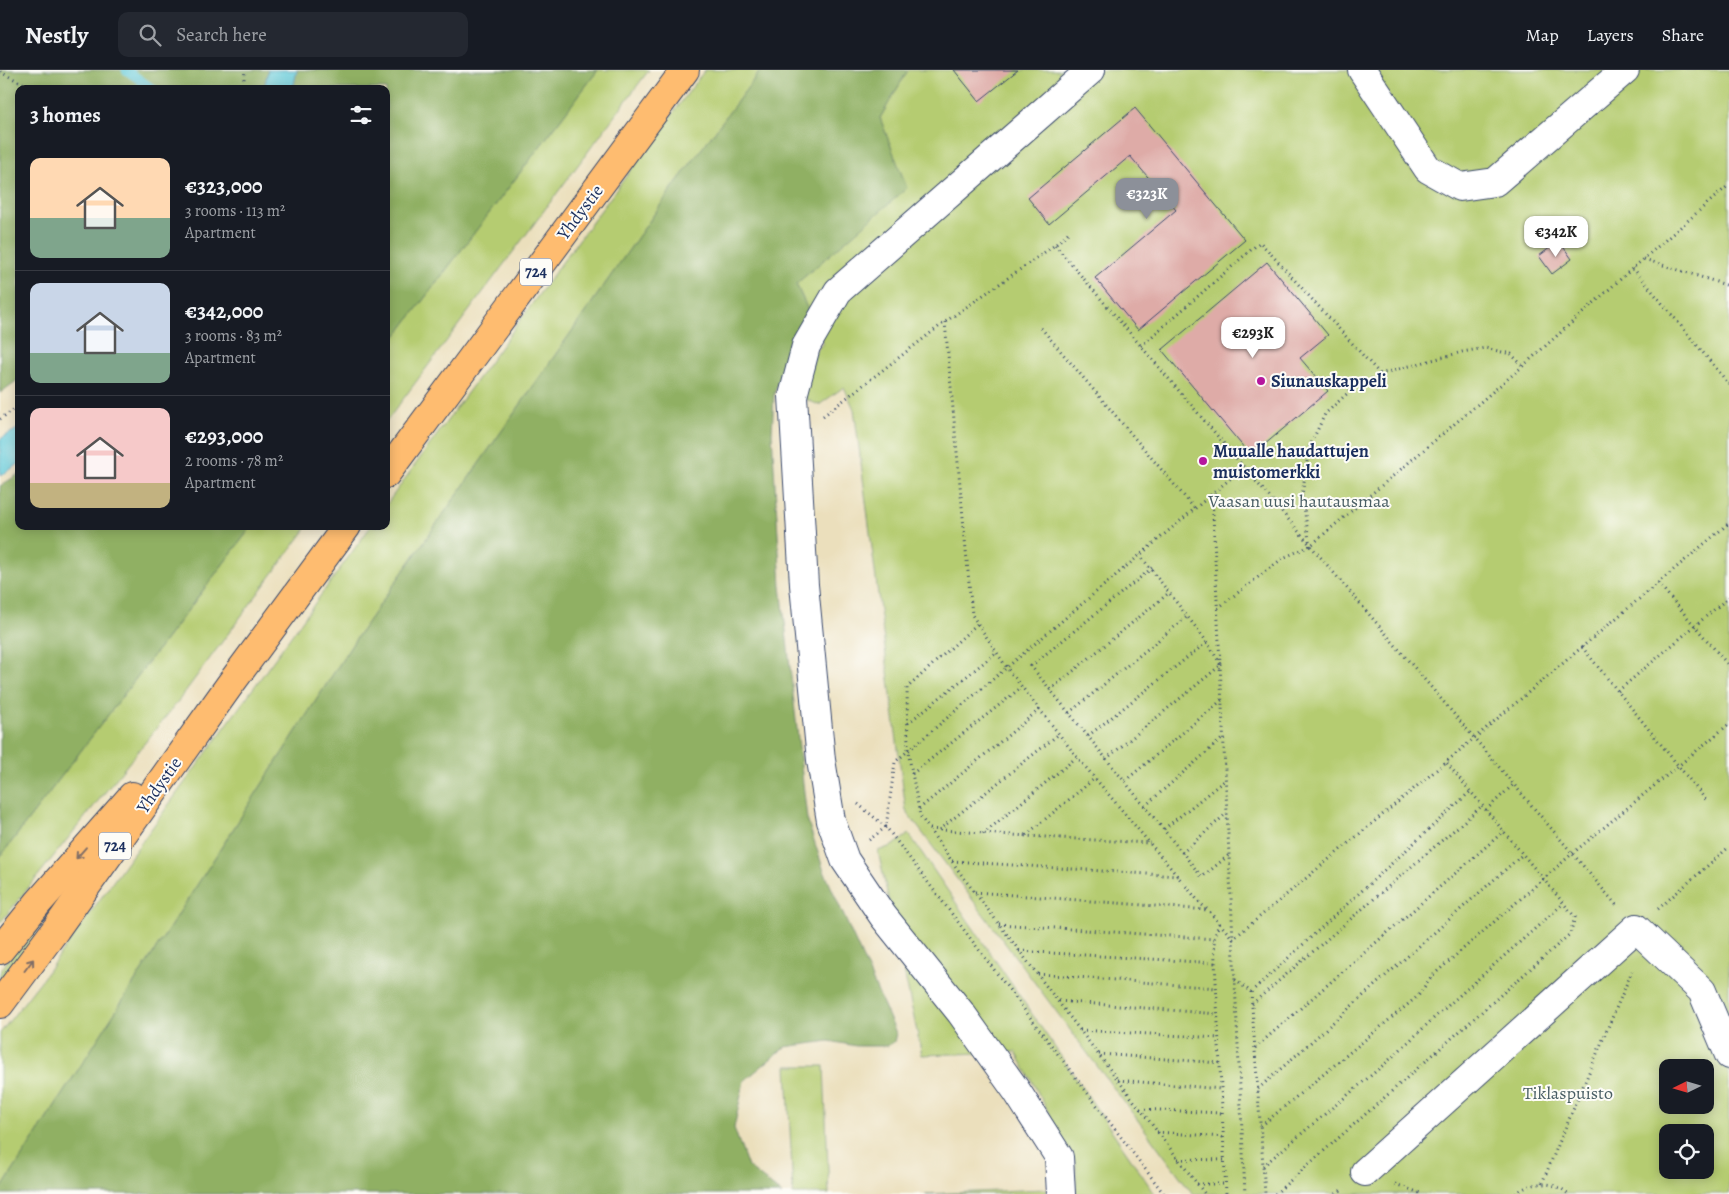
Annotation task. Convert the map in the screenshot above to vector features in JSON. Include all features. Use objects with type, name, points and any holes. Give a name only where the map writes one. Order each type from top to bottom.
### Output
[{"type":"main road","name":"Yhdystie","points":[[390,469],[685,70]]},
{"type":"main road","name":"Yhdystie","points":[[0,1004],[344,530]]},
{"type":"main road","name":"Yhdystie","points":[[0,950],[38,903],[229,686]]},
{"type":"lane","points":[[1061,1194],[1059,1157],[1016,1090],[961,1013],[883,916],[845,860],[832,821],[821,760],[804,585],[793,396],[806,346],[838,292],[1091,70]]},
{"type":"lane","points":[[1362,70],[1428,169],[1460,187],[1495,182],[1625,70]]},
{"type":"lane","points":[[1365,1172],[1636,928],[1702,991],[1729,1054]]},
{"type":"path","points":[[243,85],[245,70]]},
{"type":"path","points":[[0,72],[26,85]]},
{"type":"path","points":[[1218,608],[1283,558],[1310,546],[1524,366],[1729,185]]},
{"type":"path","points":[[794,430],[826,414],[945,322],[1055,245],[1070,231]]},
{"type":"path","points":[[1141,346],[1260,242],[1380,374]]},
{"type":"path","points":[[1055,245],[1636,928]]},
{"type":"path","points":[[1644,259],[1729,286]]},
{"type":"path","points":[[1633,268],[1729,384]]},
{"type":"path","points":[[945,322],[972,616],[1007,668],[1094,779],[1233,939]]},
{"type":"path","points":[[1041,328],[1195,508]]},
{"type":"path","points":[[1310,546],[1302,495],[1309,448],[1325,414],[1352,389],[1380,374],[1462,352],[1485,348],[1511,354],[1524,366]]},
{"type":"path","points":[[0,419],[15,409]]},
{"type":"path","points":[[845,860],[886,826],[895,762],[1244,467]]},
{"type":"path","points":[[1212,494],[1245,1194]]},
{"type":"path","points":[[1233,939],[1729,523]]},
{"type":"path","points":[[1140,555],[1152,568],[1207,642],[1220,665]]},
{"type":"path","points":[[1152,568],[1031,666],[1202,877],[1229,854]]},
{"type":"path","points":[[1658,583],[1729,666]]},
{"type":"path","points":[[1050,690],[1170,592]]},
{"type":"path","points":[[1618,691],[1729,596]]},
{"type":"path","points":[[1069,713],[1188,616]]},
{"type":"path","points":[[978,624],[908,688],[908,751],[920,816],[999,924],[1205,1194]]},
{"type":"path","points":[[1088,736],[1207,642]]},
{"type":"path","points":[[1582,646],[1706,800]]},
{"type":"path","points":[[908,723],[997,652]]},
{"type":"path","points":[[1106,759],[1220,665]]},
{"type":"path","points":[[912,774],[1022,687]]},
{"type":"path","points":[[1125,782],[1222,699]]},
{"type":"path","points":[[918,809],[1040,709]]},
{"type":"path","points":[[1261,1126],[1418,996],[1431,977],[1543,878],[1729,724]]},
{"type":"path","points":[[939,830],[1059,734]]},
{"type":"path","points":[[1145,806],[1224,738]]},
{"type":"path","points":[[982,834],[1077,757]]},
{"type":"path","points":[[1276,1194],[1570,934],[1576,917],[1446,762]]},
{"type":"path","points":[[1026,835],[1094,779]]},
{"type":"path","points":[[1164,830],[1226,780]]},
{"type":"path","points":[[1486,810],[1514,784]]},
{"type":"path","points":[[826,791],[858,805],[886,826],[1164,1194]]},
{"type":"path","points":[[1251,992],[1471,792]]},
{"type":"path","points":[[1252,1004],[1483,805]]},
{"type":"path","points":[[1182,853],[1227,813]]},
{"type":"path","points":[[930,830],[1150,844]]},
{"type":"path","points":[[1255,1048],[1504,831]]},
{"type":"path","points":[[1542,1183],[1632,971],[1636,928],[1729,847]]},
{"type":"path","points":[[1258,1089],[1523,854]]},
{"type":"path","points":[[952,861],[1179,876]]},
{"type":"path","points":[[975,892],[1208,910]]},
{"type":"path","points":[[1263,1166],[1387,1062],[1564,903]]},
{"type":"path","points":[[1220,923],[1214,939],[1226,1194]]},
{"type":"path","points":[[999,924],[1214,939]]},
{"type":"path","points":[[1020,951],[1216,963]]},
{"type":"path","points":[[1037,974],[1217,988]]},
{"type":"path","points":[[1235,980],[1251,992],[1266,1194]]},
{"type":"path","points":[[1058,1001],[1218,1014]]},
{"type":"path","points":[[1080,1030],[1219,1038]]},
{"type":"path","points":[[1098,1054],[1220,1063]]},
{"type":"path","points":[[1118,1080],[1221,1088]]},
{"type":"path","points":[[1140,1109],[1222,1113]]},
{"type":"path","points":[[1157,1132],[1223,1136]]},
{"type":"path","points":[[1178,1159],[1224,1160]]},
{"type":"path","points":[[1516,1194],[1529,1186],[1542,1183],[1554,1185],[1568,1194]]},
{"type":"path","points":[[1197,1184],[1225,1184]]},
{"type":"green space","points":[[0,70],[268,70],[265,85],[15,85],[15,382],[0,393]]},
{"type":"green space","points":[[297,70],[598,70],[390,344],[390,85],[294,85]]},
{"type":"green space","points":[[598,70],[649,70],[390,417],[390,344]]},
{"type":"green space","points":[[705,70],[761,70],[676,183],[355,640],[0,1191],[0,1033],[40,982],[368,530],[390,530],[390,499]]},
{"type":"green space","points":[[761,70],[908,70],[880,118],[907,188],[796,284],[808,310],[790,340],[774,395],[772,433],[781,586],[807,819],[824,871],[896,1033],[894,1042],[887,1046],[856,1046],[829,1041],[785,1047],[744,1081],[734,1128],[748,1167],[782,1194],[0,1194],[0,1191],[355,640],[676,183]]},
{"type":"green space","name":"Vaasan uusi hautausmaa","points":[[908,70],[1729,70],[1729,1194],[1193,1194],[906,811],[854,409],[844,387],[819,405],[803,398],[816,351],[823,343],[796,284],[906,188],[880,118]]},
{"type":"green space","points":[[15,477],[15,530],[249,530],[0,857],[0,486]]},
{"type":"green space","points":[[249,530],[305,530],[176,704],[0,923],[0,857]]},
{"type":"green space","points":[[909,834],[1155,1194],[1076,1194],[1076,1163],[1016,1052],[922,1055],[878,851],[894,845]]},
{"type":"green space","points":[[103,837],[0,988],[0,972],[25,935]]},
{"type":"green space","points":[[787,1066],[824,1066],[829,1194],[793,1194]]},
{"type":"green space","points":[[1047,1189],[1047,1194],[925,1194]]},
{"type":"water","points":[[268,70],[297,70],[294,85],[265,85]]},
{"type":"water","points":[[15,430],[15,467],[0,476],[0,439]]},
{"type":"building","points":[[954,70],[1018,70],[979,101]]},
{"type":"building","points":[[1135,108],[1245,240],[1138,330],[1095,278],[1176,210],[1130,156],[1049,224],[1028,198]]},
{"type":"building","points":[[1559,241],[1572,259],[1552,274],[1539,256]]},
{"type":"building","points":[[1267,262],[1328,335],[1300,358],[1328,391],[1251,456],[1162,350]]},
{"type":"waterway","points":[[126,70],[147,85]]},
{"type":"place","name":"Siunauskappeli","points":[[1261,381]]},
{"type":"place","name":"Muualle haudattujen muistomerkki","points":[[1203,461]]},
{"type":"park label","name":"Tiklaspuisto","points":[[1568,1093]]}]
